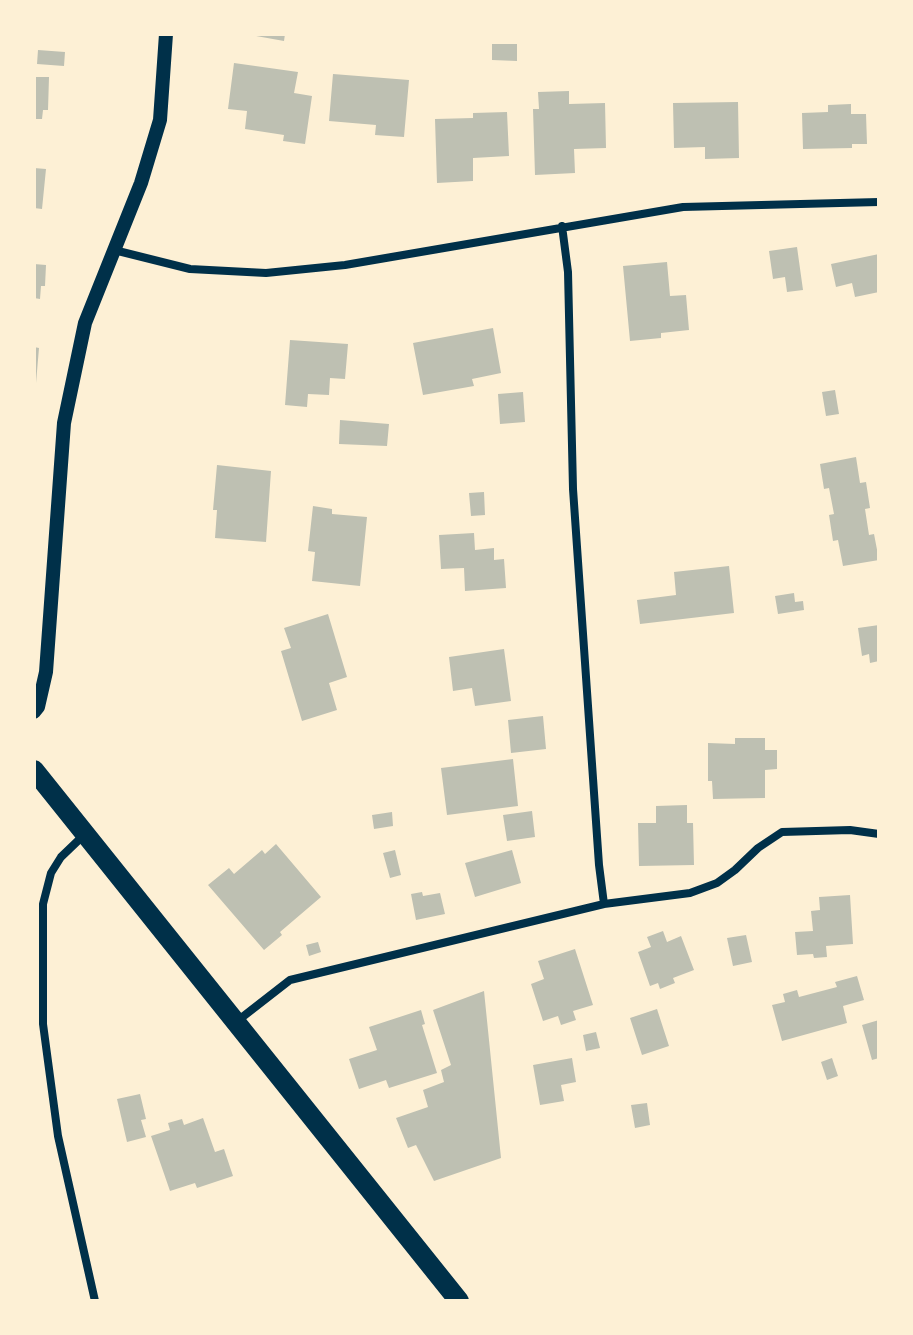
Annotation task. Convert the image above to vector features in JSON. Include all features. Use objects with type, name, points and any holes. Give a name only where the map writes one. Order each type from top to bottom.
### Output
[{"type":"main road","points":[[34,770],[459,1301]]},
{"type":"street","points":[[34,712],[46,672],[64,423],[70,384],[85,323],[141,183],[160,120],[166,34]]},
{"type":"street","points":[[114,250],[190,269],[266,273],[345,265],[683,207],[879,202]]},
{"type":"street","points":[[562,226],[568,272],[573,489],[604,904]]},
{"type":"street","points":[[236,1023],[290,980],[604,904],[690,893],[717,883],[782,832],[850,830],[879,834]]},
{"type":"street","points":[[85,834],[61,857],[51,873],[43,904],[43,1024],[58,1136],[95,1301]]},
{"type":"building","points":[[245,34],[285,34],[284,41]]},
{"type":"building","points":[[492,44],[517,44],[517,61],[492,60]]},
{"type":"building","points":[[38,50],[65,52],[64,66],[37,64]]},
{"type":"building","points":[[234,63],[298,72],[294,93],[312,96],[305,144],[283,141],[284,135],[245,129],[247,111],[228,109]]},
{"type":"building","points":[[333,74],[409,80],[404,137],[375,135],[376,125],[329,121]]},
{"type":"building","points":[[34,77],[49,77],[48,110],[43,110],[42,119],[34,119]]},
{"type":"building","points":[[569,91],[569,104],[605,103],[606,148],[574,149],[575,173],[535,175],[533,109],[539,109],[538,92]]},
{"type":"building","points":[[738,102],[739,158],[705,159],[705,147],[674,148],[673,103]]},
{"type":"building","points":[[851,104],[851,114],[866,114],[867,144],[852,144],[852,148],[803,149],[802,113],[828,112],[828,105]]},
{"type":"building","points":[[507,112],[509,156],[473,158],[473,181],[437,183],[435,119],[473,118],[473,113]]},
{"type":"building","points":[[34,168],[46,169],[42,209],[34,208]]},
{"type":"building","points":[[797,247],[803,290],[787,292],[785,277],[773,279],[769,251]]},
{"type":"building","points":[[879,254],[879,292],[855,297],[852,283],[836,287],[831,264]]},
{"type":"building","points":[[667,262],[670,296],[686,295],[689,330],[661,333],[661,338],[630,341],[623,266]]},
{"type":"building","points":[[34,264],[46,265],[45,286],[41,286],[40,299],[34,298]]},
{"type":"building","points":[[493,328],[501,373],[472,379],[474,386],[423,395],[413,343]]},
{"type":"building","points":[[290,340],[348,344],[345,379],[330,378],[329,395],[308,394],[307,407],[285,405]]},
{"type":"building","points":[[34,347],[39,348],[36,383],[34,383]]},
{"type":"building","points":[[835,390],[839,414],[826,416],[822,392]]},
{"type":"building","points":[[523,392],[525,422],[500,424],[498,394]]},
{"type":"building","points":[[340,420],[389,424],[387,446],[339,444]]},
{"type":"building","points":[[856,457],[860,483],[866,482],[870,508],[865,509],[869,535],[874,534],[879,560],[843,566],[838,540],[833,541],[829,515],[834,514],[829,488],[824,489],[820,464]]},
{"type":"building","points":[[217,465],[271,471],[266,542],[215,538],[217,510],[213,510]]},
{"type":"building","points":[[484,492],[485,515],[471,516],[469,493]]},
{"type":"building","points":[[313,506],[332,509],[332,514],[367,517],[360,586],[312,581],[315,552],[308,551]]},
{"type":"building","points":[[474,533],[475,550],[494,548],[494,560],[504,559],[506,588],[465,591],[464,568],[441,569],[439,535]]},
{"type":"building","points":[[729,566],[734,613],[640,624],[637,600],[676,595],[674,572]]},
{"type":"building","points":[[794,593],[795,602],[803,601],[804,610],[778,614],[775,596]]},
{"type":"building","points":[[328,614],[347,677],[329,683],[337,710],[302,721],[281,651],[291,648],[284,628]]},
{"type":"building","points":[[879,625],[879,661],[870,663],[869,654],[862,656],[858,628]]},
{"type":"building","points":[[504,649],[511,701],[475,706],[472,688],[453,691],[449,657]]},
{"type":"building","points":[[543,716],[546,749],[511,753],[508,720]]},
{"type":"building","points":[[735,738],[765,738],[765,750],[777,750],[777,769],[765,770],[765,798],[713,799],[712,781],[708,781],[708,743],[735,744]]},
{"type":"building","points":[[513,759],[518,806],[447,815],[441,768]]},
{"type":"building","points":[[687,805],[687,823],[693,823],[694,865],[639,866],[638,823],[656,823],[656,806]]},
{"type":"building","points":[[532,811],[535,837],[507,841],[503,815]]},
{"type":"building","points":[[392,812],[393,826],[374,829],[372,815]]},
{"type":"building","points":[[276,844],[321,897],[264,950],[208,885],[229,868],[234,874],[262,850],[265,854]]},
{"type":"building","points":[[395,850],[401,875],[390,878],[383,853]]},
{"type":"building","points":[[512,850],[521,883],[475,897],[465,863]]},
{"type":"building","points":[[422,892],[423,896],[440,893],[445,914],[416,920],[411,894]]},
{"type":"building","points":[[850,895],[853,944],[826,946],[827,957],[797,955],[795,932],[813,931],[811,911],[820,910],[819,897]]},
{"type":"building","points":[[663,931],[667,942],[681,936],[694,970],[673,978],[675,983],[660,989],[658,983],[650,986],[638,952],[651,947],[647,937]]},
{"type":"building","points":[[746,935],[752,962],[733,966],[727,938]]},
{"type":"building","points":[[318,942],[321,952],[309,956],[306,945]]},
{"type":"building","points":[[575,949],[593,1005],[573,1011],[576,1020],[561,1025],[558,1016],[543,1021],[531,984],[544,979],[538,961]]},
{"type":"building","points":[[857,976],[864,1000],[843,1006],[847,1023],[782,1041],[772,1005],[785,1002],[783,994],[797,990],[799,997],[837,987],[835,982]]},
{"type":"building","points":[[484,991],[501,1158],[434,1181],[416,1145],[408,1148],[396,1118],[428,1107],[423,1090],[444,1082],[441,1070],[451,1065],[433,1010]]},
{"type":"building","points":[[657,1009],[669,1046],[642,1055],[630,1018]]},
{"type":"building","points":[[421,1010],[425,1024],[422,1025],[437,1073],[389,1088],[386,1080],[359,1089],[349,1059],[377,1050],[369,1027]]},
{"type":"building","points":[[879,1020],[879,1058],[872,1060],[862,1025]]},
{"type":"building","points":[[596,1032],[600,1048],[586,1051],[583,1035]]},
{"type":"building","points":[[572,1058],[576,1082],[561,1085],[564,1101],[540,1105],[533,1065]]},
{"type":"building","points":[[832,1058],[838,1076],[827,1080],[821,1062]]},
{"type":"building","points":[[140,1094],[146,1119],[141,1120],[146,1137],[127,1142],[117,1099]]},
{"type":"building","points":[[647,1103],[650,1125],[635,1128],[631,1105]]},
{"type":"building","points":[[203,1118],[215,1152],[224,1149],[233,1176],[197,1188],[195,1183],[170,1191],[151,1136],[170,1130],[168,1123],[182,1119],[184,1125]]}]
